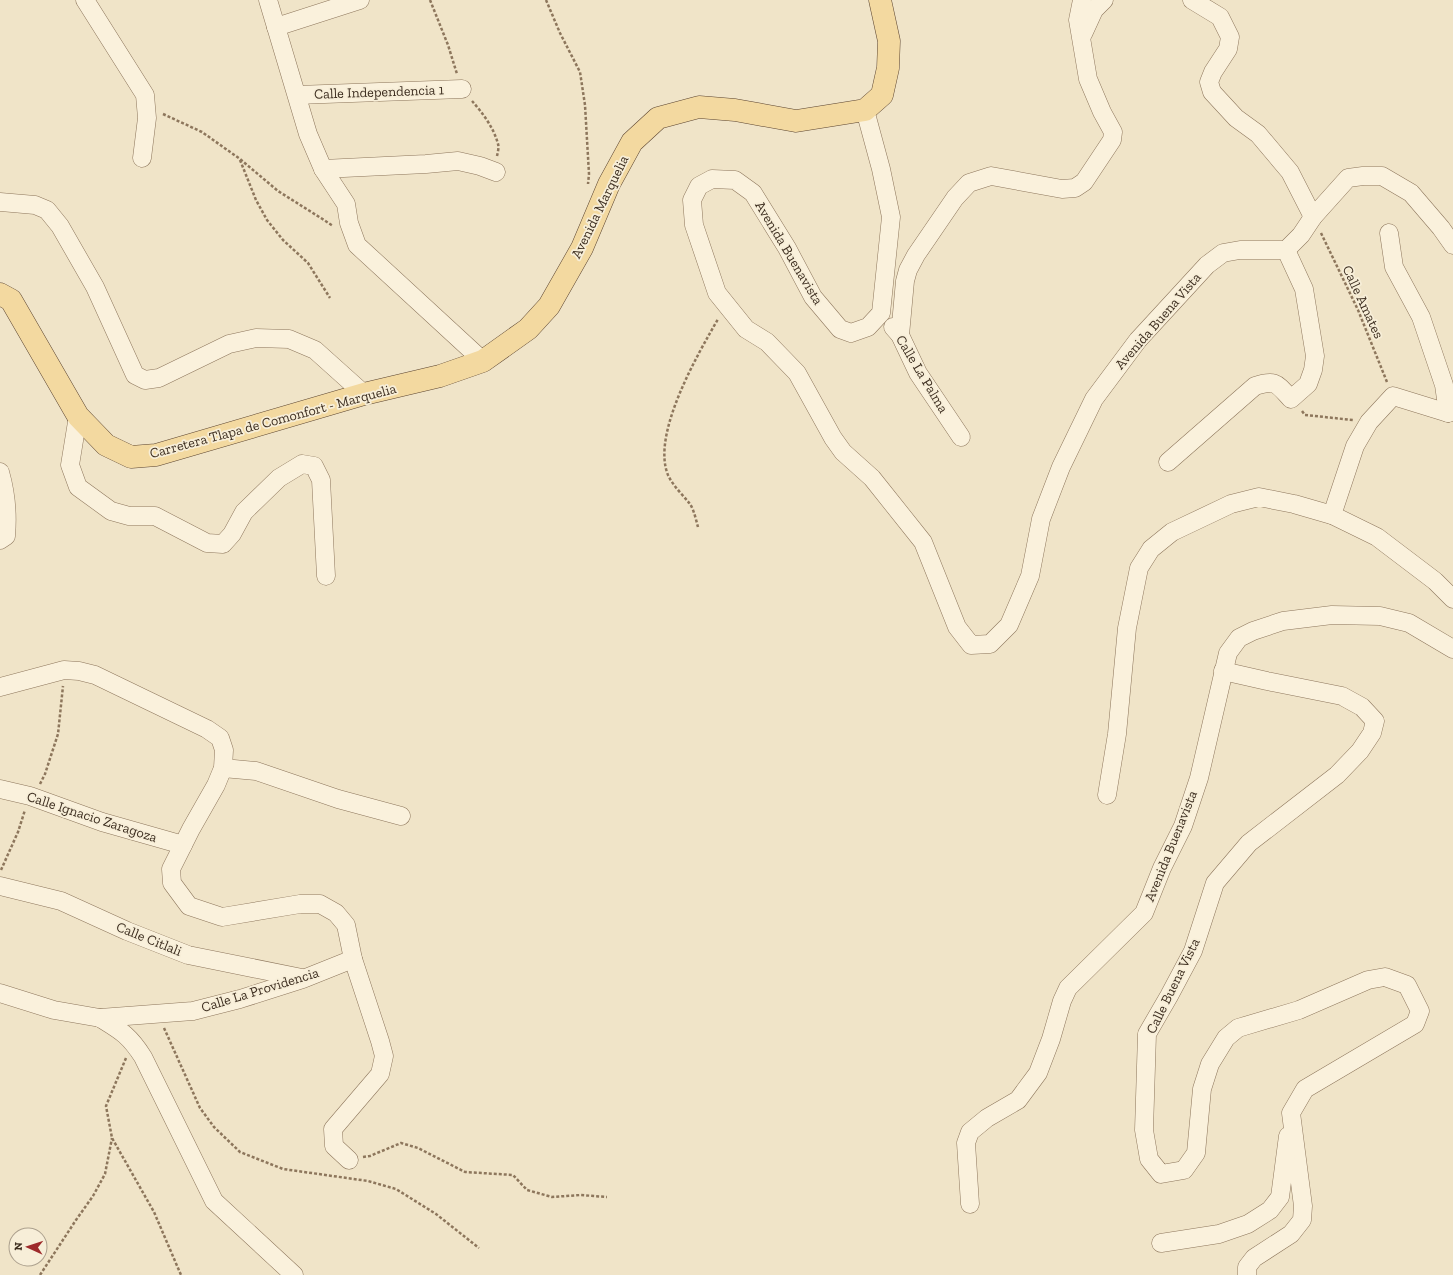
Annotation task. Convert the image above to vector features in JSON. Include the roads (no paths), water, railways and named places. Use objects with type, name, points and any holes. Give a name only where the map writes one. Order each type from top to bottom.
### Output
[{"type":"main road","points":[[865,110],[882,96],[888,68],[889,41],[880,0]]},
{"type":"main road","name":"Avenida Marquelia","points":[[483,361],[528,329],[549,306],[582,248],[609,184],[632,142],[658,118],[699,107],[735,110],[796,121],[865,110]]},
{"type":"main road","name":"Carretera Tlapa de Comonfort - Marquelia","points":[[0,294],[11,300],[78,416],[106,445],[131,457],[156,455],[364,394],[440,376],[483,361]]},
{"type":"street","points":[[85,0],[145,95],[147,118],[142,158]]},
{"type":"street","points":[[268,0],[308,134],[323,169],[346,204],[349,223],[357,245],[483,361]]},
{"type":"street","points":[[276,27],[360,0]]},
{"type":"street","points":[[900,335],[905,281],[908,270],[955,198],[969,183],[991,176],[1062,190],[1075,188],[1084,182],[1112,140],[1113,132],[1102,112],[1088,79],[1078,20],[1082,0]]},
{"type":"street","points":[[1080,38],[1094,10],[1104,0]]},
{"type":"street","points":[[1192,0],[1220,17],[1230,37],[1228,49],[1213,72],[1209,82],[1212,92],[1236,118],[1258,134],[1290,172],[1313,217]]},
{"type":"street","name":"Calle Independencia 1","points":[[296,95],[462,89]]},
{"type":"street","points":[[865,110],[881,169],[891,217],[881,312]]},
{"type":"street","points":[[323,169],[458,161],[480,166],[496,172]]},
{"type":"street","points":[[1168,462],[1255,386],[1267,382],[1277,384],[1291,399],[1308,384],[1313,370],[1315,356],[1304,289],[1286,250],[1301,235],[1313,217],[1348,178],[1382,176],[1411,193],[1441,228],[1453,245]]},
{"type":"street","name":"Avenida Buenavista","points":[[881,312],[868,327],[851,333],[840,330],[813,297],[788,248],[753,193],[735,180],[712,179],[699,186],[692,200],[694,224],[717,293],[746,330],[767,342],[797,373],[833,438],[843,452],[872,478],[923,542],[957,627],[971,645]]},
{"type":"street","points":[[0,202],[35,205],[47,210],[60,226],[95,287],[135,375],[145,380],[160,378],[229,344],[256,338],[289,339],[315,350],[364,394]]},
{"type":"street","points":[[1332,515],[1355,446],[1369,422],[1393,396],[1450,412],[1444,385],[1421,317],[1394,267],[1389,233]]},
{"type":"street","name":"Avenida Buena Vista","points":[[971,645],[990,644],[1010,625],[1030,576],[1041,519],[1061,467],[1094,399],[1138,340],[1207,265],[1223,253],[1240,250],[1286,250]]},
{"type":"street","name":"Calle La Palma","points":[[881,312],[900,335],[918,373],[961,437]]},
{"type":"street","points":[[78,416],[70,465],[78,487],[111,511],[129,516],[155,516],[207,543],[223,544],[232,534],[244,512],[279,478],[302,464],[314,466],[321,480],[326,576]]},
{"type":"street","points":[[0,472],[8,515],[6,536],[0,540]]},
{"type":"street","points":[[1107,795],[1117,734],[1127,628],[1139,568],[1151,549],[1172,532],[1231,504],[1259,497],[1294,504],[1332,515],[1377,537],[1435,581],[1453,599]]},
{"type":"street","name":"Avenida Buenavista","points":[[970,1204],[966,1143],[970,1132],[987,1118],[1018,1100],[1038,1073],[1051,1039],[1062,1001],[1068,988],[1144,913],[1162,868],[1182,826],[1199,778],[1228,653],[1239,638],[1253,631],[1283,621],[1332,615],[1380,616],[1409,623],[1453,649]]},
{"type":"street","points":[[0,687],[64,670],[79,671],[95,675],[207,729],[220,738],[224,750],[223,768],[216,785],[171,869],[172,883],[189,906],[222,917],[300,904],[320,904],[336,913],[346,925],[353,960],[384,1056],[380,1074],[333,1129],[334,1146],[349,1160]]},
{"type":"street","name":"Calle Buena Vista","points":[[1223,671],[1342,696],[1362,707],[1375,721],[1372,733],[1356,756],[1337,775],[1249,843],[1215,883],[1193,951],[1170,996],[1147,1034],[1144,1130],[1149,1160],[1161,1174],[1184,1170],[1196,1152],[1202,1089],[1210,1064],[1226,1038],[1238,1028],[1299,1010],[1368,980],[1385,977],[1407,985],[1420,1011],[1415,1024],[1305,1089],[1291,1114]]},
{"type":"street","points":[[223,768],[256,770],[338,799],[401,816]]},
{"type":"street","name":"Calle Ignacio Zaragoza","points":[[0,789],[30,796],[102,822],[183,845]]},
{"type":"street","name":"Calle Citlali","points":[[0,886],[61,901],[126,931],[188,955],[303,978]]},
{"type":"street","name":"Calle La Providencia","points":[[0,993],[54,1010],[100,1018],[193,1011],[240,999],[353,960]]},
{"type":"street","points":[[100,1018],[123,1032],[132,1041],[143,1057],[214,1201],[294,1275]]},
{"type":"street","points":[[1161,1243],[1219,1234],[1248,1224],[1270,1210],[1280,1197],[1291,1114]]},
{"type":"street","points":[[1247,1275],[1247,1267],[1254,1258],[1292,1234],[1302,1220],[1304,1206],[1291,1114]]}]
